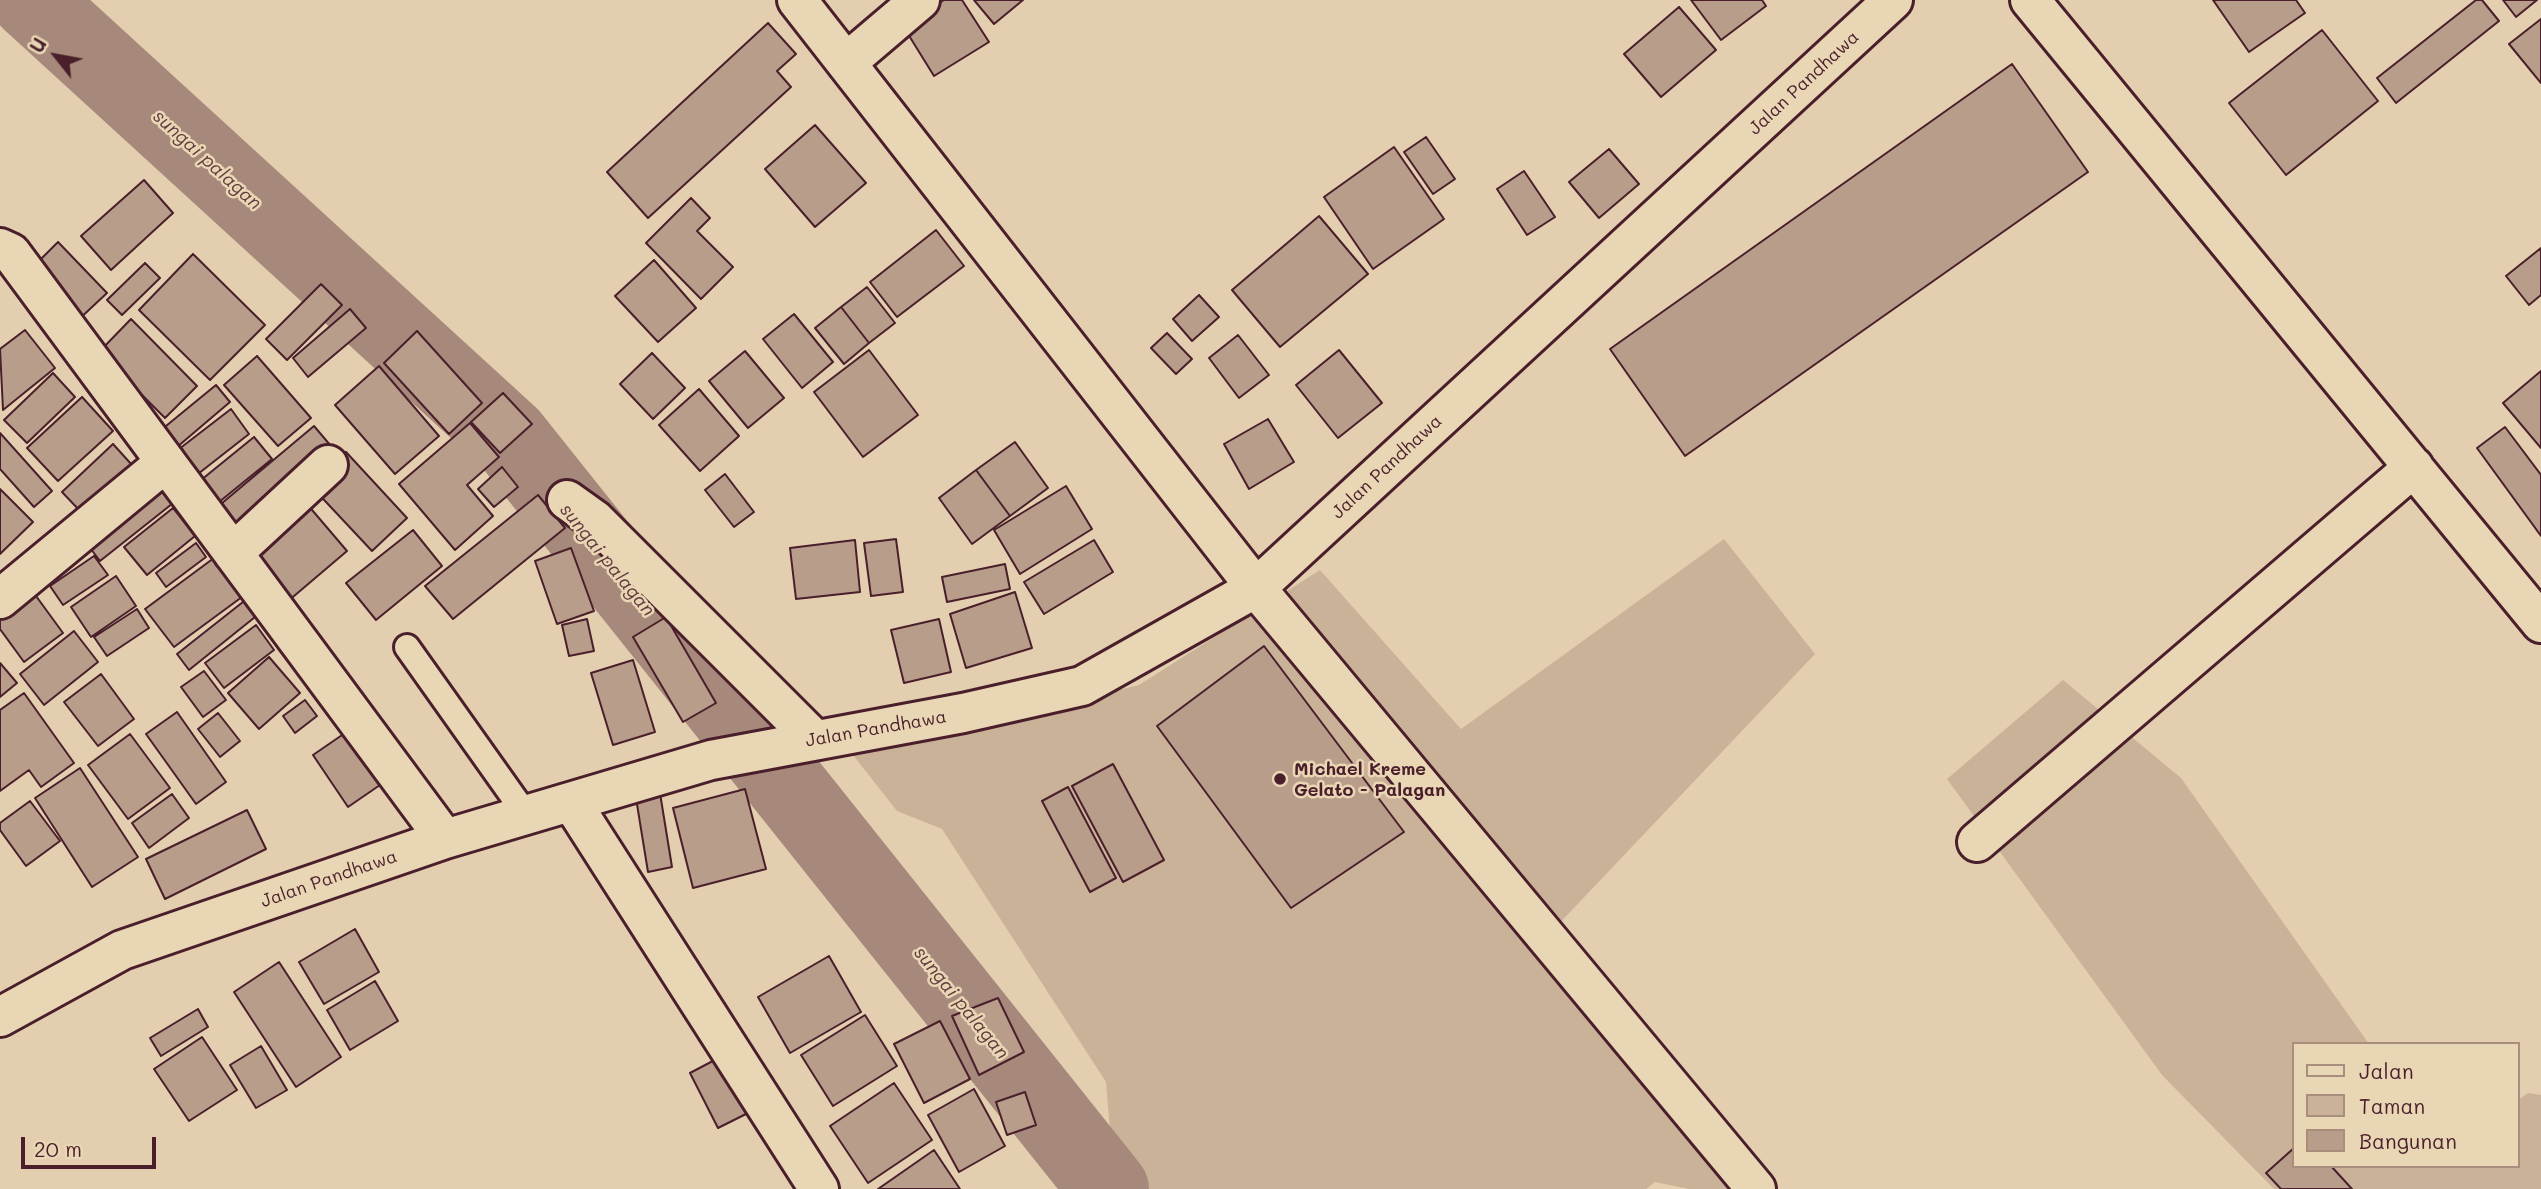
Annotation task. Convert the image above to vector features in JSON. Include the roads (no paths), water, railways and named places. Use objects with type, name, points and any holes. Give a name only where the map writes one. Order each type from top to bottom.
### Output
[{"type":"street","points":[[797,0],[1256,588],[1756,1189]]},
{"type":"street","points":[[846,63],[920,0]]},
{"type":"street","name":"Jalan Pandhawa","points":[[0,1017],[122,950],[445,839],[711,760],[964,713],[1083,686],[1256,588],[1893,0]]},
{"type":"street","points":[[2030,0],[2541,623]]},
{"type":"street","points":[[0,248],[11,253],[445,839]]},
{"type":"street","points":[[0,599],[166,462]]},
{"type":"street","points":[[233,552],[328,465]]},
{"type":"street","points":[[1977,842],[2414,467]]},
{"type":"street","points":[[567,500],[595,520],[815,740]]},
{"type":"street","points":[[572,803],[819,1189]]},
{"type":"lane","points":[[407,647],[527,816]]},
{"type":"waterway","name":"sungai palagan","points":[[31,0],[509,437],[1109,1189]]},
{"type":"place","name":"Michael Kreme Gelato - Palagan","points":[[1280,779]]}]
